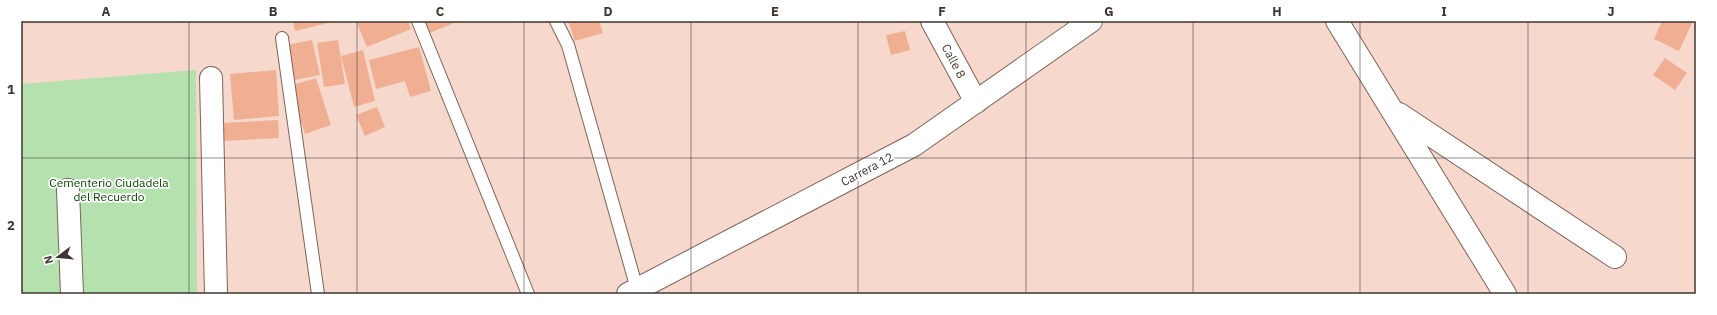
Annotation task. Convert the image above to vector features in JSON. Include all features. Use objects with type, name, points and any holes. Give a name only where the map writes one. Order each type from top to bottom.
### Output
[{"type":"street","name":"Calle 8","points":[[932,21],[976,102]]},
{"type":"street","name":"Carrera 12","points":[[633,292],[914,145],[1091,21]]},
{"type":"street","points":[[1337,21],[1505,294]]},
{"type":"street","points":[[211,78],[216,294]]},
{"type":"street","points":[[1393,110],[1615,257]]},
{"type":"street","points":[[68,190],[72,294]]},
{"type":"lane","points":[[418,21],[528,294]]},
{"type":"lane","points":[[556,21],[568,45],[633,292]]},
{"type":"lane","points":[[282,38],[318,294]]},
{"type":"green space","name":"Cementerio Ciudadela del Recuerdo","points":[[196,70],[197,294],[21,294],[21,84]]},
{"type":"building","points":[[293,21],[332,21],[332,22],[295,31]]},
{"type":"building","points":[[356,21],[408,21],[411,29],[367,47]]},
{"type":"building","points":[[422,21],[459,21],[427,34]]},
{"type":"building","points":[[568,21],[599,21],[603,33],[575,41]]},
{"type":"building","points":[[1662,21],[1693,21],[1679,51],[1654,39]]},
{"type":"building","points":[[905,31],[910,50],[891,55],[886,35]]},
{"type":"building","points":[[312,40],[320,75],[295,80],[287,45]]},
{"type":"building","points":[[338,40],[345,84],[324,87],[317,43]]},
{"type":"building","points":[[419,47],[431,91],[410,97],[405,81],[376,89],[369,60]]},
{"type":"building","points":[[363,50],[375,101],[354,107],[341,56]]},
{"type":"building","points":[[1665,58],[1687,73],[1675,90],[1653,75]]},
{"type":"building","points":[[276,70],[279,116],[234,120],[230,74]]},
{"type":"building","points":[[316,78],[331,125],[305,134],[289,86]]},
{"type":"building","points":[[377,107],[385,127],[365,136],[356,115]]},
{"type":"building","points":[[278,120],[279,138],[224,141],[223,123]]}]
